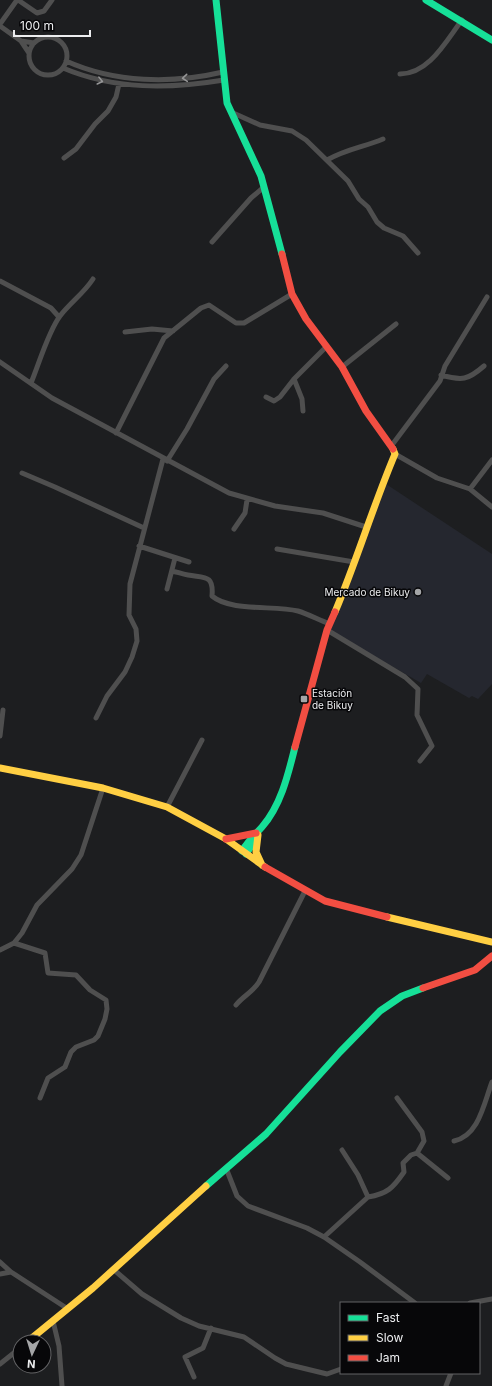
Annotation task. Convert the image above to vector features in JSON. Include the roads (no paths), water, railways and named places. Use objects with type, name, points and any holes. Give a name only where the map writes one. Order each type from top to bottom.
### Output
[{"type":"street","points":[[21,41],[34,43],[46,38],[58,40],[66,49],[66,61],[63,68],[53,75],[40,74],[31,65],[29,53],[21,41],[0,25],[17,0],[37,13],[44,11],[52,0]]},
{"type":"street","points":[[216,0],[227,103],[250,151],[264,187],[292,294],[306,319],[342,367],[366,411],[392,445],[395,454],[328,627],[305,707],[288,777],[278,801],[258,833],[247,842],[244,853]]},
{"type":"street","points":[[426,0],[462,20],[492,40]]},
{"type":"street","points":[[400,74],[415,72],[428,62],[462,20]]},
{"type":"street","points":[[29,53],[34,43]]},
{"type":"street","points":[[66,61],[105,75],[154,80],[223,72]]},
{"type":"street","points":[[63,68],[103,82],[154,87],[224,80]]},
{"type":"street","points":[[64,158],[76,148],[95,124],[108,111],[116,97],[119,84]]},
{"type":"street","points":[[231,112],[260,125],[297,133],[348,181],[377,222],[384,228],[403,236],[418,253]]},
{"type":"street","points":[[327,160],[354,147],[383,139]]},
{"type":"street","points":[[212,242],[251,198],[264,187]]},
{"type":"street","points":[[31,383],[59,317],[88,287],[93,279]]},
{"type":"street","points":[[0,281],[51,308],[59,317]]},
{"type":"street","points":[[116,433],[164,338],[201,308],[209,305],[236,323],[244,323],[292,294]]},
{"type":"street","points":[[392,445],[440,381],[441,375],[487,297]]},
{"type":"street","points":[[342,367],[396,324]]},
{"type":"street","points":[[125,332],[161,330],[173,331]]},
{"type":"street","points":[[161,330],[164,338]]},
{"type":"street","points":[[266,397],[271,400],[276,400],[294,379],[326,347]]},
{"type":"street","points":[[0,362],[52,398],[229,493],[248,500],[275,506],[323,513],[366,527]]},
{"type":"street","points":[[96,718],[107,696],[125,672],[137,641],[136,629],[128,615],[130,584],[144,528],[165,460],[187,429],[214,379],[226,366]]},
{"type":"street","points":[[441,375],[454,379],[468,378],[484,366]]},
{"type":"street","points":[[294,379],[302,399],[303,411]]},
{"type":"street","points":[[395,454],[437,478],[470,489],[492,507]]},
{"type":"street","points":[[470,489],[492,460]]},
{"type":"street","points":[[22,473],[144,528]]},
{"type":"street","points":[[234,529],[245,513],[248,500]]},
{"type":"street","points":[[140,546],[189,562]]},
{"type":"street","points":[[277,549],[354,562]]},
{"type":"street","points":[[167,589],[175,558]]},
{"type":"street","points":[[172,571],[205,577],[211,581],[213,587],[212,596],[217,600],[248,607],[298,611],[328,627],[406,677],[418,689],[417,715],[432,746],[420,761]]},
{"type":"street","points":[[0,736],[3,710]]},
{"type":"street","points":[[167,807],[202,740]]},
{"type":"street","points":[[0,768],[103,788],[167,807],[226,839],[262,865],[305,891],[325,901],[433,929],[492,942]]},
{"type":"street","points":[[0,950],[14,943],[22,933],[37,905],[72,869],[82,855],[103,788]]},
{"type":"street","points":[[226,839],[258,833]]},
{"type":"street","points":[[258,833],[256,852],[262,865]]},
{"type":"street","points":[[236,1005],[242,997],[256,988],[305,891]]},
{"type":"street","points":[[14,943],[44,953],[48,973],[76,975],[90,990],[106,1000],[108,1004],[105,1019],[98,1036],[94,1040],[76,1047],[71,1052],[65,1067],[48,1078],[40,1098]]},
{"type":"street","points":[[37,1334],[68,1309],[266,1134],[340,1052],[380,1011],[402,996],[474,970],[492,956]]},
{"type":"street","points":[[454,1141],[463,1139],[474,1129],[492,1082]]},
{"type":"street","points":[[324,1237],[368,1197],[382,1195],[388,1191],[404,1172],[403,1163],[411,1155],[417,1153],[424,1142],[422,1132],[397,1098]]},
{"type":"street","points":[[342,1150],[358,1175],[368,1197]]},
{"type":"street","points":[[417,1153],[448,1178]]},
{"type":"street","points":[[226,1168],[237,1196],[248,1206],[307,1228],[324,1237],[414,1302]]},
{"type":"street","points":[[0,1262],[11,1272],[68,1309]]},
{"type":"street","points":[[113,1269],[142,1294],[181,1318],[244,1337],[286,1364],[327,1374],[340,1369]]},
{"type":"street","points":[[0,1274],[11,1272]]},
{"type":"street","points":[[476,1302],[492,1299]]},
{"type":"street","points":[[53,1321],[59,1346],[62,1386]]},
{"type":"street","points":[[194,1377],[185,1357],[203,1348],[211,1328]]},
{"type":"street","points":[[0,1364],[12,1354]]},
{"type":"street","points":[[446,1386],[451,1374]]},
{"type":"place","name":"Mercado de Bikuy","points":[[418,592]]},
{"type":"place","name":"Estación de Bikuy","points":[[304,699]]}]
